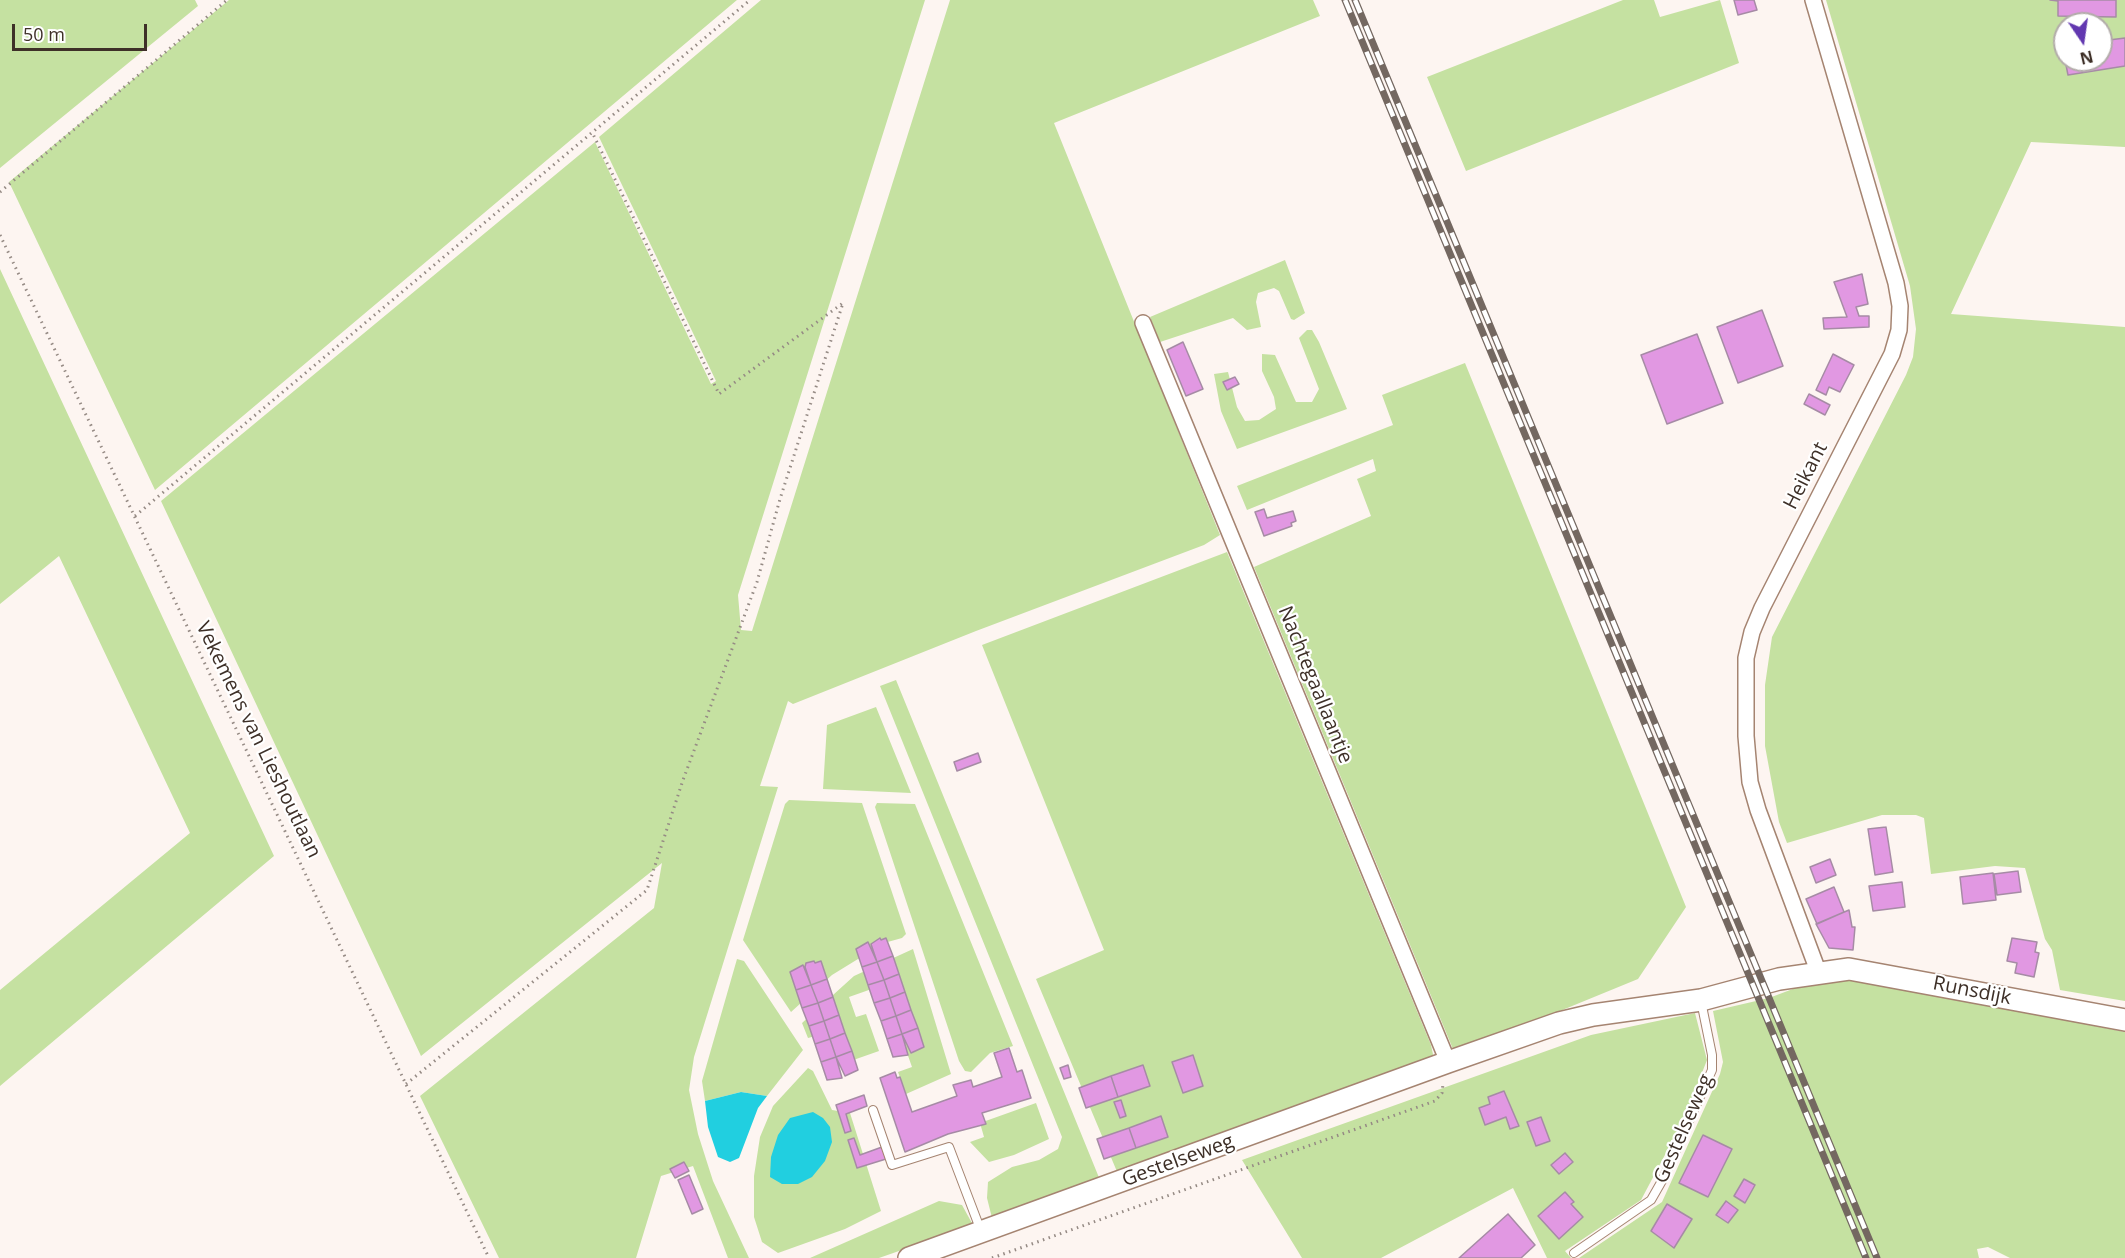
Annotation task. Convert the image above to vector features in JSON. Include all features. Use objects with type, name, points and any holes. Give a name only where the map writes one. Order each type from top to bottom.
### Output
[{"type":"street","name":"Heikant","points":[[1813,0],[1896,283],[1900,306],[1899,330],[1892,354],[1762,608],[1746,657],[1746,736],[1750,782],[1758,810],[1818,971]]},
{"type":"street","name":"Nachtegaallaantje","points":[[1143,323],[1448,1062]]},
{"type":"street","name":"Runsdijk","points":[[1818,971],[1848,969],[2125,1020]]},
{"type":"street","name":"Gestelseweg","points":[[909,1258],[1559,1023],[1632,1008],[1701,1000],[1818,971]]},
{"type":"lane","name":"Gestelseweg","points":[[1574,1253],[1651,1200],[1663,1179],[1712,1070],[1712,1055],[1701,1000]]},
{"type":"lane","points":[[873,1110],[892,1166],[949,1147],[981,1233]]},
{"type":"path","points":[[0,192],[227,0]]},
{"type":"path","points":[[135,516],[750,0]]},
{"type":"path","points":[[406,1084],[647,890],[683,780],[757,582],[843,303],[719,394],[592,132]]},
{"type":"path","name":"Vekemens van Lieshoutlaan","points":[[0,234],[489,1258]]},
{"type":"path","name":"Gestelseweg","points":[[992,1258],[1435,1101],[1442,1093],[1448,1062]]},
{"type":"green space","points":[[0,0],[195,0],[198,6],[0,168]]},
{"type":"green space","points":[[229,0],[737,0],[155,490],[9,182]]},
{"type":"green space","points":[[761,0],[925,0],[738,595],[741,630],[752,631],[950,0],[1313,0],[1320,16],[1054,123],[1220,535],[1204,545],[976,631],[793,704],[788,701],[760,786],[778,787],[694,1057],[689,1090],[698,1134],[713,1181],[749,1258],[728,1258],[693,1166],[661,1176],[636,1258],[499,1258],[420,1096],[654,908],[662,863],[421,1056],[161,501],[595,142],[711,384],[716,381],[599,137]]},
{"type":"green space","points":[[1623,0],[1654,0],[1660,17],[1720,0],[1739,63],[1466,171],[1427,77]]},
{"type":"green space","points":[[1826,0],[2125,0],[2125,147],[2031,142],[1951,314],[2125,327],[2125,1001],[2060,990],[2052,950],[2045,939],[2025,868],[1995,866],[1931,874],[1924,818],[1916,815],[1882,815],[1787,843],[1779,822],[1765,746],[1765,685],[1772,637],[1906,375],[1913,357],[1916,329],[1910,286]]},
{"type":"green space","points":[[1285,260],[1305,313],[1294,320],[1291,319],[1279,291],[1274,288],[1258,293],[1256,302],[1261,327],[1247,330],[1233,318],[1160,342],[1150,317]]},
{"type":"green space","points":[[0,269],[274,856],[0,1086],[0,990],[190,833],[59,556],[0,604]]},
{"type":"green space","points":[[1307,330],[1312,330],[1319,342],[1347,409],[1237,449],[1221,411],[1214,374],[1228,372],[1237,407],[1245,421],[1259,420],[1276,409],[1274,397],[1262,371],[1262,354],[1275,355],[1296,402],[1312,402],[1319,389],[1299,338]]},
{"type":"green space","points":[[1465,363],[1686,907],[1638,979],[1455,1054],[1254,567],[1371,516],[1357,479],[1376,471],[1373,459],[1247,510],[1237,486],[1393,425],[1382,395]]},
{"type":"green space","points":[[1227,552],[1431,1045],[1435,1064],[1118,1174],[1036,979],[1104,950],[982,645]]},
{"type":"green space","points":[[896,680],[1100,1180],[992,1218],[987,1198],[988,1182],[1012,1167],[1039,1160],[1058,1149],[1062,1137],[880,686]]},
{"type":"green space","points":[[876,707],[911,793],[823,789],[827,725]]},
{"type":"green space","points":[[789,800],[862,803],[906,934],[902,938],[884,943],[832,975],[791,1012],[743,940],[785,804]]},
{"type":"green space","points":[[877,803],[915,804],[1013,1046],[990,1053],[971,1072],[965,1071],[959,1061],[875,807]]},
{"type":"green space","points":[[913,949],[951,1074],[906,1094],[898,1072],[912,1067],[883,985],[849,997],[856,1017],[866,1014],[879,1051],[842,1064],[839,1030],[808,1038],[802,1023],[854,976]]},
{"type":"green space","points":[[737,959],[744,961],[803,1050],[767,1096],[741,1092],[705,1101],[702,1081]]},
{"type":"green space","points":[[1838,975],[2125,1032],[2125,1258],[2010,1258],[1988,1247],[1977,1249],[1979,1258],[1579,1258],[1662,1202],[1720,1074],[1723,1062],[1713,1011],[1769,998],[1814,981]]},
{"type":"green space","points":[[1695,1013],[1707,1060],[1684,1119],[1641,1200],[1565,1251],[1571,1258],[1547,1258],[1513,1188],[1381,1258],[1302,1258],[1242,1160],[1591,1035]]},
{"type":"green space","points":[[808,1068],[813,1071],[832,1110],[850,1113],[881,1211],[845,1229],[778,1253],[762,1242],[754,1217],[754,1176],[760,1137],[773,1106]]},
{"type":"green space","points":[[1036,1103],[1049,1139],[1014,1155],[989,1162],[970,1142],[984,1137],[980,1123]]},
{"type":"green space","points":[[939,1201],[962,1205],[973,1225],[879,1258],[810,1258]]},
{"type":"water","points":[[741,1092],[767,1096],[758,1108],[739,1158],[730,1162],[718,1157],[708,1127],[705,1101]]},
{"type":"water","points":[[813,1112],[823,1118],[830,1127],[832,1142],[825,1161],[812,1177],[798,1184],[782,1184],[770,1177],[771,1157],[778,1135],[790,1118]]},
{"type":"building","points":[[1734,0],[1754,0],[1757,10],[1738,15]]},
{"type":"building","points":[[2050,0],[2116,0],[2116,17],[2113,17],[2113,12],[2058,12],[2058,1]]},
{"type":"building","points":[[2125,38],[2125,66],[2113,68],[2113,40]]},
{"type":"building","points":[[2067,72],[2087,72],[2068,75]]},
{"type":"building","points":[[1862,274],[1868,304],[1856,307],[1859,316],[1869,316],[1869,327],[1824,329],[1823,318],[1847,317],[1834,282]]},
{"type":"building","points":[[1762,310],[1783,366],[1738,383],[1717,327]]},
{"type":"building","points":[[1697,334],[1723,403],[1667,424],[1641,355]]},
{"type":"building","points":[[1183,342],[1203,389],[1186,396],[1167,350]]},
{"type":"building","points":[[1833,354],[1854,365],[1840,392],[1829,387],[1826,395],[1816,390]]},
{"type":"building","points":[[1235,377],[1239,384],[1227,390],[1223,382]]},
{"type":"building","points":[[1809,394],[1830,405],[1825,415],[1804,404]]},
{"type":"building","points":[[1264,509],[1267,518],[1293,511],[1296,521],[1291,523],[1292,526],[1264,536],[1255,512]]},
{"type":"building","points":[[978,753],[981,762],[957,771],[954,762]]},
{"type":"building","points":[[1886,827],[1893,872],[1875,875],[1868,829]]},
{"type":"building","points":[[1830,859],[1836,875],[1816,883],[1810,867]]},
{"type":"building","points":[[2018,871],[2021,892],[1997,895],[1994,874]]},
{"type":"building","points":[[1993,873],[1996,900],[1963,904],[1960,877]]},
{"type":"building","points":[[1902,882],[1905,907],[1873,911],[1869,886]]},
{"type":"building","points":[[1834,887],[1844,912],[1817,924],[1806,899]]},
{"type":"building","points":[[1849,910],[1852,927],[1855,927],[1853,950],[1829,948],[1816,924]]},
{"type":"building","points":[[880,938],[881,940],[886,938],[893,956],[877,962],[871,944]]},
{"type":"building","points":[[2012,938],[2037,942],[2035,952],[2039,953],[2034,977],[2015,973],[2017,963],[2007,961]]},
{"type":"building","points":[[868,942],[877,962],[862,967],[856,949]]},
{"type":"building","points":[[893,956],[899,974],[884,980],[877,962]]},
{"type":"building","points":[[814,961],[815,963],[821,961],[827,979],[811,985],[805,967],[806,963]]},
{"type":"building","points":[[877,962],[884,980],[868,985],[862,967]]},
{"type":"building","points":[[803,965],[811,985],[796,990],[790,972]]},
{"type":"building","points":[[899,974],[905,992],[890,998],[884,980]]},
{"type":"building","points":[[827,979],[833,997],[818,1003],[811,985]]},
{"type":"building","points":[[884,980],[890,998],[874,1003],[868,985]]},
{"type":"building","points":[[811,985],[818,1003],[802,1008],[796,990]]},
{"type":"building","points":[[905,992],[911,1010],[896,1016],[890,998]]},
{"type":"building","points":[[833,997],[839,1015],[824,1021],[818,1003]]},
{"type":"building","points":[[890,998],[896,1016],[881,1021],[874,1003]]},
{"type":"building","points":[[818,1003],[824,1021],[809,1026],[802,1008]]},
{"type":"building","points":[[911,1010],[918,1028],[902,1034],[896,1016]]},
{"type":"building","points":[[839,1015],[845,1033],[830,1039],[824,1021]]},
{"type":"building","points":[[896,1016],[902,1034],[887,1039],[881,1021]]},
{"type":"building","points":[[824,1021],[830,1039],[815,1044],[809,1026]]},
{"type":"building","points":[[918,1028],[924,1047],[911,1053],[902,1034]]},
{"type":"building","points":[[845,1033],[852,1051],[836,1057],[830,1039]]},
{"type":"building","points":[[902,1034],[908,1055],[893,1057],[887,1039]]},
{"type":"building","points":[[830,1039],[836,1057],[821,1062],[815,1044]]},
{"type":"building","points":[[1009,1048],[1017,1072],[1022,1070],[1031,1098],[982,1113],[986,1124],[948,1134],[905,1152],[880,1078],[895,1072],[897,1078],[900,1077],[912,1112],[957,1096],[953,1085],[971,1080],[973,1087],[1002,1077],[994,1053]]},
{"type":"building","points":[[852,1051],[858,1070],[845,1076],[836,1057]]},
{"type":"building","points":[[1193,1055],[1203,1086],[1183,1093],[1172,1062]]},
{"type":"building","points":[[836,1057],[842,1078],[827,1080],[821,1062]]},
{"type":"building","points":[[1068,1065],[1071,1077],[1064,1079],[1060,1068]]},
{"type":"building","points":[[1143,1065],[1150,1086],[1118,1097],[1111,1076]]},
{"type":"building","points":[[1111,1076],[1118,1097],[1086,1108],[1079,1088]]},
{"type":"building","points":[[1504,1091],[1519,1126],[1510,1129],[1506,1117],[1485,1125],[1479,1108],[1490,1104],[1488,1097]]},
{"type":"building","points":[[864,1095],[867,1106],[846,1114],[851,1131],[845,1133],[836,1105]]},
{"type":"building","points":[[1121,1100],[1126,1116],[1120,1118],[1114,1102]]},
{"type":"building","points":[[1161,1116],[1168,1137],[1136,1148],[1129,1128]]},
{"type":"building","points":[[1541,1117],[1550,1141],[1536,1146],[1527,1122]]},
{"type":"building","points":[[1129,1128],[1136,1148],[1104,1159],[1097,1139]]},
{"type":"building","points":[[1703,1135],[1732,1149],[1708,1197],[1679,1183]]},
{"type":"building","points":[[854,1138],[860,1155],[882,1147],[886,1159],[857,1168],[848,1140]]},
{"type":"building","points":[[1565,1153],[1573,1162],[1559,1174],[1551,1165]]},
{"type":"building","points":[[684,1162],[689,1171],[675,1178],[670,1169]]},
{"type":"building","points":[[689,1175],[703,1209],[692,1214],[678,1180]]},
{"type":"building","points":[[1744,1179],[1755,1185],[1745,1203],[1734,1196]]},
{"type":"building","points":[[1565,1192],[1574,1202],[1571,1204],[1583,1217],[1559,1239],[1538,1216]]},
{"type":"building","points":[[1726,1201],[1738,1210],[1728,1223],[1716,1215]]},
{"type":"building","points":[[1667,1204],[1692,1219],[1674,1248],[1651,1231]]},
{"type":"building","points":[[1508,1214],[1535,1245],[1521,1258],[1459,1258]]},
{"type":"railway","points":[[1345,0],[1866,1258]]},
{"type":"railway","points":[[1355,0],[1877,1258]]}]
